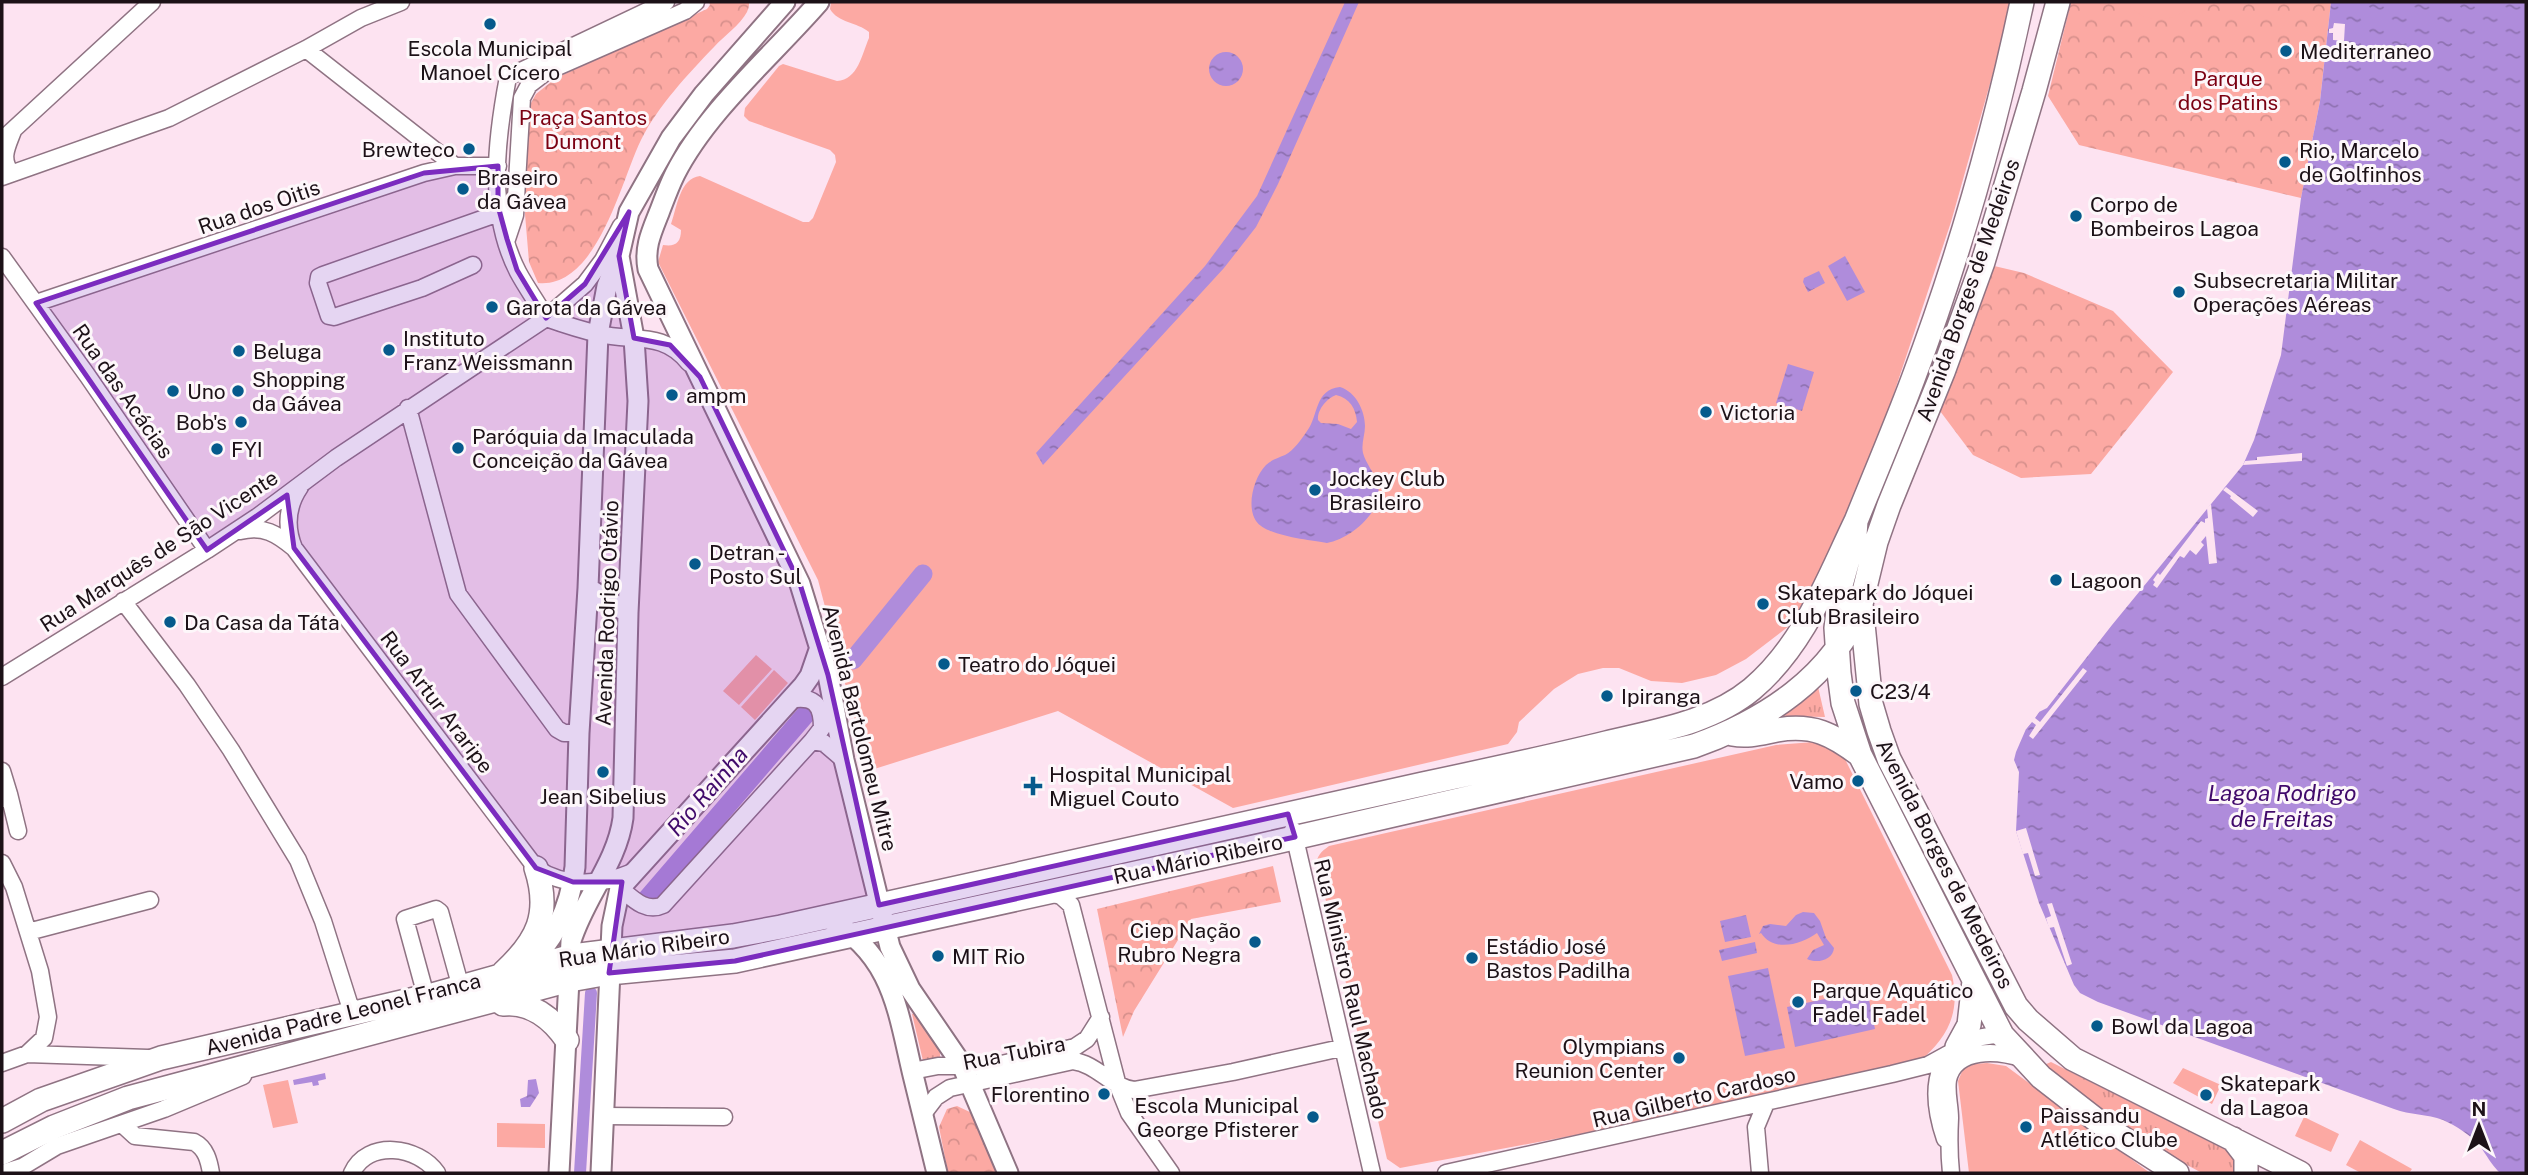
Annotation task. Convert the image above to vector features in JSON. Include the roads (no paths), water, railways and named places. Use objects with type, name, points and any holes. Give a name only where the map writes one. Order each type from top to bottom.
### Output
[{"type":"highway","name":"Avenida Borges de Medeiros","points":[[2022,2],[2007,75],[1949,274],[1913,377],[1856,522],[1837,608],[1839,673],[1843,703],[1860,755],[2002,1035],[2041,1077],[2104,1126],[2177,1173]]},
{"type":"highway","name":"Avenida Borges de Medeiros","points":[[2059,2],[1983,262],[1876,542],[1861,604],[1871,704],[1889,759],[2017,1006],[2028,1020],[2073,1059],[2300,1173]]},
{"type":"highway","name":"Rua Mário Ribeiro","points":[[479,1006],[570,980],[609,973],[735,961],[852,935],[882,916],[1289,814],[1681,725],[1724,707],[1751,690],[1798,639],[1856,522]]},
{"type":"highway","name":"Rua Mário Ribeiro","points":[[524,968],[572,956],[733,936],[826,917],[882,916],[1045,892],[1656,755],[1729,733],[1772,711],[1794,695],[1838,647],[1861,604]]},
{"type":"highway","points":[[1729,733],[1757,736],[1790,729],[1821,731],[1830,734],[1860,755]]},
{"type":"highway","points":[[501,975],[520,957],[540,922],[544,908],[536,868]]},
{"type":"highway","name":"Avenida Padre Leonel Franca","points":[[2,1121],[41,1100],[161,1058],[461,988],[524,968]]},
{"type":"highway","points":[[1952,1051],[1971,1017],[1973,981]]},
{"type":"highway","points":[[479,1006],[512,1003],[534,1008],[558,1027],[567,1040]]},
{"type":"highway","name":"Avenida Padre Leonel Franca","points":[[2,1153],[54,1127],[128,1098],[479,1006]]},
{"type":"highway","points":[[2002,1035],[2026,1040],[2073,1059]]},
{"type":"highway","points":[[2231,1137],[2246,1156],[2246,1173]]},
{"type":"main road","points":[[619,256],[629,212],[648,175],[687,116],[783,2],[813,8]]},
{"type":"main road","name":"Avenida Bartolomeu Mitre","points":[[813,8],[711,120],[676,173],[645,254],[648,269],[800,584],[828,675],[844,761],[890,947],[910,989],[962,1065],[1008,1173]]},
{"type":"main road","name":"Avenida Rodrigo Otávio","points":[[524,968],[534,960],[559,926],[573,882],[598,334],[607,286],[619,256]]},
{"type":"main road","name":"Avenida Rodrigo Otávio","points":[[559,1173],[573,935],[617,843],[623,811],[628,613],[638,401],[634,338],[619,256]]},
{"type":"main road","points":[[588,588],[628,613]]},
{"type":"main road","points":[[601,1173],[609,973],[615,902],[620,888],[810,676],[819,650]]},
{"type":"main road","points":[[617,843],[622,855],[637,868]]},
{"type":"main road","points":[[826,917],[852,935],[872,956],[891,989],[898,1007],[937,1173]]},
{"type":"street","points":[[152,2],[7,135],[4,158],[7,175],[169,118],[361,18],[401,2]]},
{"type":"street","points":[[666,2],[508,77],[500,117],[499,213],[517,270],[546,318],[598,334],[657,340],[682,354],[700,376]]},
{"type":"street","points":[[507,239],[515,215],[522,98],[529,85],[546,72],[685,11],[696,2]]},
{"type":"street","points":[[306,49],[455,166]]},
{"type":"street","points":[[424,140],[424,173]]},
{"type":"street","name":"Rua dos Oitis","points":[[36,303],[424,173],[455,166],[498,166]]},
{"type":"street","points":[[546,318],[585,284],[603,260],[629,212]]},
{"type":"street","points":[[473,265],[422,288],[334,317],[329,316],[318,283],[319,277],[323,275],[499,213]]},
{"type":"street","name":"Rua das Acácias","points":[[2,257],[207,551]]},
{"type":"street","name":"Rua Marquês de São Vicente","points":[[2,677],[207,551],[408,408],[546,318]]},
{"type":"street","points":[[408,408],[458,594],[557,729],[564,733],[579,733]]},
{"type":"street","points":[[294,548],[288,529],[289,510],[295,494],[306,480]]},
{"type":"street","name":"Rua Artur Araripe","points":[[228,536],[254,528],[277,534],[294,548],[536,868]]},
{"type":"street","points":[[123,601],[231,750],[298,860],[323,921],[349,1003],[355,1011]]},
{"type":"street","points":[[620,888],[636,902],[649,908],[656,909],[663,905],[813,741],[822,728],[819,707],[812,700],[802,697],[789,700]]},
{"type":"street","points":[[813,741],[824,743],[844,761]]},
{"type":"street","points":[[2,771],[5,796],[18,831]]},
{"type":"street","name":"Rua Ministro Raul Machado","points":[[1289,814],[1372,1173]]},
{"type":"street","points":[[2,863],[14,887],[40,971],[48,1017],[46,1033],[41,1042],[27,1054]]},
{"type":"street","points":[[536,868],[558,879],[573,882],[598,882],[620,878],[637,868]]},
{"type":"street","points":[[1045,892],[1061,896],[1071,905],[1118,1086],[1129,1113],[1171,1173]]},
{"type":"street","points":[[28,932],[150,900]]},
{"type":"street","points":[[426,996],[405,919],[436,909],[440,912],[461,988]]},
{"type":"street","name":"Rua Tubira","points":[[912,1071],[938,1066],[993,1066],[1074,1047],[1087,1039],[1101,1017]]},
{"type":"street","name":"Rua Gilberto Cardoso","points":[[1446,1173],[1475,1170],[1915,1068],[1972,1039],[2002,1035]]},
{"type":"street","points":[[1118,1086],[1134,1090],[1146,1089],[1341,1048]]},
{"type":"street","points":[[1948,1147],[1938,1117],[1936,1086],[1940,1069],[1952,1051]]},
{"type":"street","points":[[1951,1173],[1948,1147],[1948,1086],[1953,1068],[1964,1059],[1983,1053],[2004,1054],[2023,1059]]},
{"type":"street","name":"Avenida Padre Leonel Franca","points":[[2,1063],[27,1054],[161,1058]]},
{"type":"street","name":"Avenida Padre Leonel Franca","points":[[3,1173],[22,1167],[57,1146],[211,1090],[284,1056]]},
{"type":"street","name":"Rua Tubira","points":[[923,1114],[936,1097],[950,1088],[1073,1061],[1086,1064],[1118,1086]]},
{"type":"street","points":[[1760,1173],[1756,1127],[1766,1103]]},
{"type":"street","points":[[1737,1109],[1756,1127]]},
{"type":"street","points":[[604,1116],[723,1117]]},
{"type":"street","points":[[122,1124],[135,1136],[194,1142],[200,1146],[209,1162],[211,1173]]},
{"type":"street","points":[[352,1173],[358,1163],[379,1151],[393,1149],[430,1162],[437,1173]]},
{"type":"water","points":[[1345,2],[1359,2],[1278,184],[1256,227],[1224,268],[1043,465],[1036,453],[1205,266],[1257,196]]},
{"type":"water","name":"Lagoa Rodrigo de Freitas","points":[[2331,2],[2526,2],[2526,1173],[2500,1173],[2473,1138],[2443,1120],[2394,1109],[2098,1002],[2080,993],[2074,985],[2039,903],[2016,831],[2019,772],[2014,760],[2026,729],[2039,712],[2047,708],[2243,465],[2254,440],[2281,355],[2301,198],[2320,101]]},
{"type":"water","points":[[1226,52],[1238,57],[1243,69],[1238,81],[1226,86],[1214,81],[1209,69],[1214,57]]},
{"type":"water","points":[[1845,256],[1865,292],[1847,301],[1828,266]]},
{"type":"water","points":[[1819,271],[1825,283],[1808,292],[1804,278]]},
{"type":"water","points":[[1788,364],[1814,372],[1802,411],[1776,403]]},
{"type":"water","points":[[1332,389],[1346,389],[1361,408],[1365,426],[1363,453],[1377,482],[1377,503],[1372,513],[1356,529],[1327,543],[1288,537],[1269,530],[1261,526],[1253,515],[1253,492],[1258,477],[1268,463],[1288,453],[1297,444],[1311,425],[1321,398]],"holes":[[[1336,395],[1349,401],[1355,413],[1357,422],[1351,429],[1338,424],[1321,423],[1318,420],[1319,412],[1326,402]]]},
{"type":"water","points":[[1803,912],[1814,913],[1834,948],[1831,955],[1824,960],[1807,959],[1813,950],[1824,945],[1817,933],[1788,945],[1773,943],[1759,934],[1763,926],[1786,926],[1796,915]]},
{"type":"water","points":[[1746,915],[1751,937],[1725,942],[1720,921]]},
{"type":"water","points":[[1755,942],[1757,953],[1722,961],[1719,950]]},
{"type":"water","points":[[1768,968],[1785,1048],[1745,1056],[1728,976]]},
{"type":"water","points":[[1867,990],[1875,1029],[1795,1047],[1787,1007]]},
{"type":"water","points":[[325,1073],[326,1079],[318,1081],[319,1085],[313,1086],[312,1082],[294,1085],[293,1080]]},
{"type":"water","points":[[536,1079],[539,1093],[530,1107],[521,1107],[520,1099],[527,1096],[528,1080]]},
{"type":"waterway","points":[[853,660],[923,574]]},
{"type":"waterway","name":"Rio Rainha","points":[[646,900],[806,714]]},
{"type":"waterway","points":[[580,1173],[591,993]]},
{"type":"place","name":"Escola Municipal Manoel Cícero","points":[[490,24]]},
{"type":"place","name":"Mediterraneo","points":[[2286,51]]},
{"type":"place","name":"Brewteco","points":[[469,149]]},
{"type":"place","name":"Rio, Marcelo de Golfinhos","points":[[2285,162]]},
{"type":"place","name":"Braseiro da Gávea","points":[[463,189]]},
{"type":"place","name":"Corpo de Bombeiros Lagoa","points":[[2076,216]]},
{"type":"place","name":"Subsecretaria Militar Operações Aéreas","points":[[2179,292]]},
{"type":"place","name":"Garota da Gávea","points":[[492,307]]},
{"type":"place","name":"Instituto Franz Weissmann","points":[[389,350]]},
{"type":"place","name":"Beluga","points":[[239,351]]},
{"type":"place","name":"Uno","points":[[173,391]]},
{"type":"place","name":"Shopping da Gávea","points":[[238,391]]},
{"type":"place","name":"ampm","points":[[672,395]]},
{"type":"place","name":"Victoria","points":[[1706,412]]},
{"type":"place","name":"Bob's","points":[[241,422]]},
{"type":"place","name":"Paróquia da Imaculada Conceição da Gávea","points":[[458,448]]},
{"type":"place","name":"FYI","points":[[217,449]]},
{"type":"place","name":"Jockey Club Brasileiro","points":[[1315,490]]},
{"type":"place","name":"Detran - Posto Sul","points":[[695,564]]},
{"type":"place","name":"Lagoon","points":[[2056,580]]},
{"type":"place","name":"Skatepark do Jóquei Club Brasileiro","points":[[1763,604]]},
{"type":"place","name":"Da Casa da Táta","points":[[170,622]]},
{"type":"place","name":"Teatro do Jóquei","points":[[944,664]]},
{"type":"place","name":"C23/4","points":[[1856,691]]},
{"type":"place","name":"Ipiranga","points":[[1607,696]]},
{"type":"place","name":"Jean Sibelius","points":[[603,772]]},
{"type":"place","name":"Vamo","points":[[1858,781]]},
{"type":"place","name":"Hospital Municipal Miguel Couto","points":[[1033,786]]},
{"type":"place","name":"Ciep Nação Rubro Negra","points":[[1255,942]]},
{"type":"place","name":"MIT Rio","points":[[938,956]]},
{"type":"place","name":"Estádio José Bastos Padilha","points":[[1472,958]]},
{"type":"place","name":"Parque Aquático Fadel Fadel","points":[[1798,1002]]},
{"type":"place","name":"Bowl da Lagoa","points":[[2097,1026]]},
{"type":"place","name":"Olympians Reunion Center","points":[[1679,1058]]},
{"type":"place","name":"Florentino","points":[[1104,1094]]},
{"type":"place","name":"Skatepark da Lagoa","points":[[2206,1095]]},
{"type":"place","name":"Escola Municipal George Pfisterer","points":[[1313,1117]]},
{"type":"place","name":"Paissandu Atlético Clube","points":[[2026,1127]]},
{"type":"park label","name":"Parque dos Patins","points":[[2228,90]]},
{"type":"park label","name":"Praça Santos Dumont","points":[[583,129]]}]
